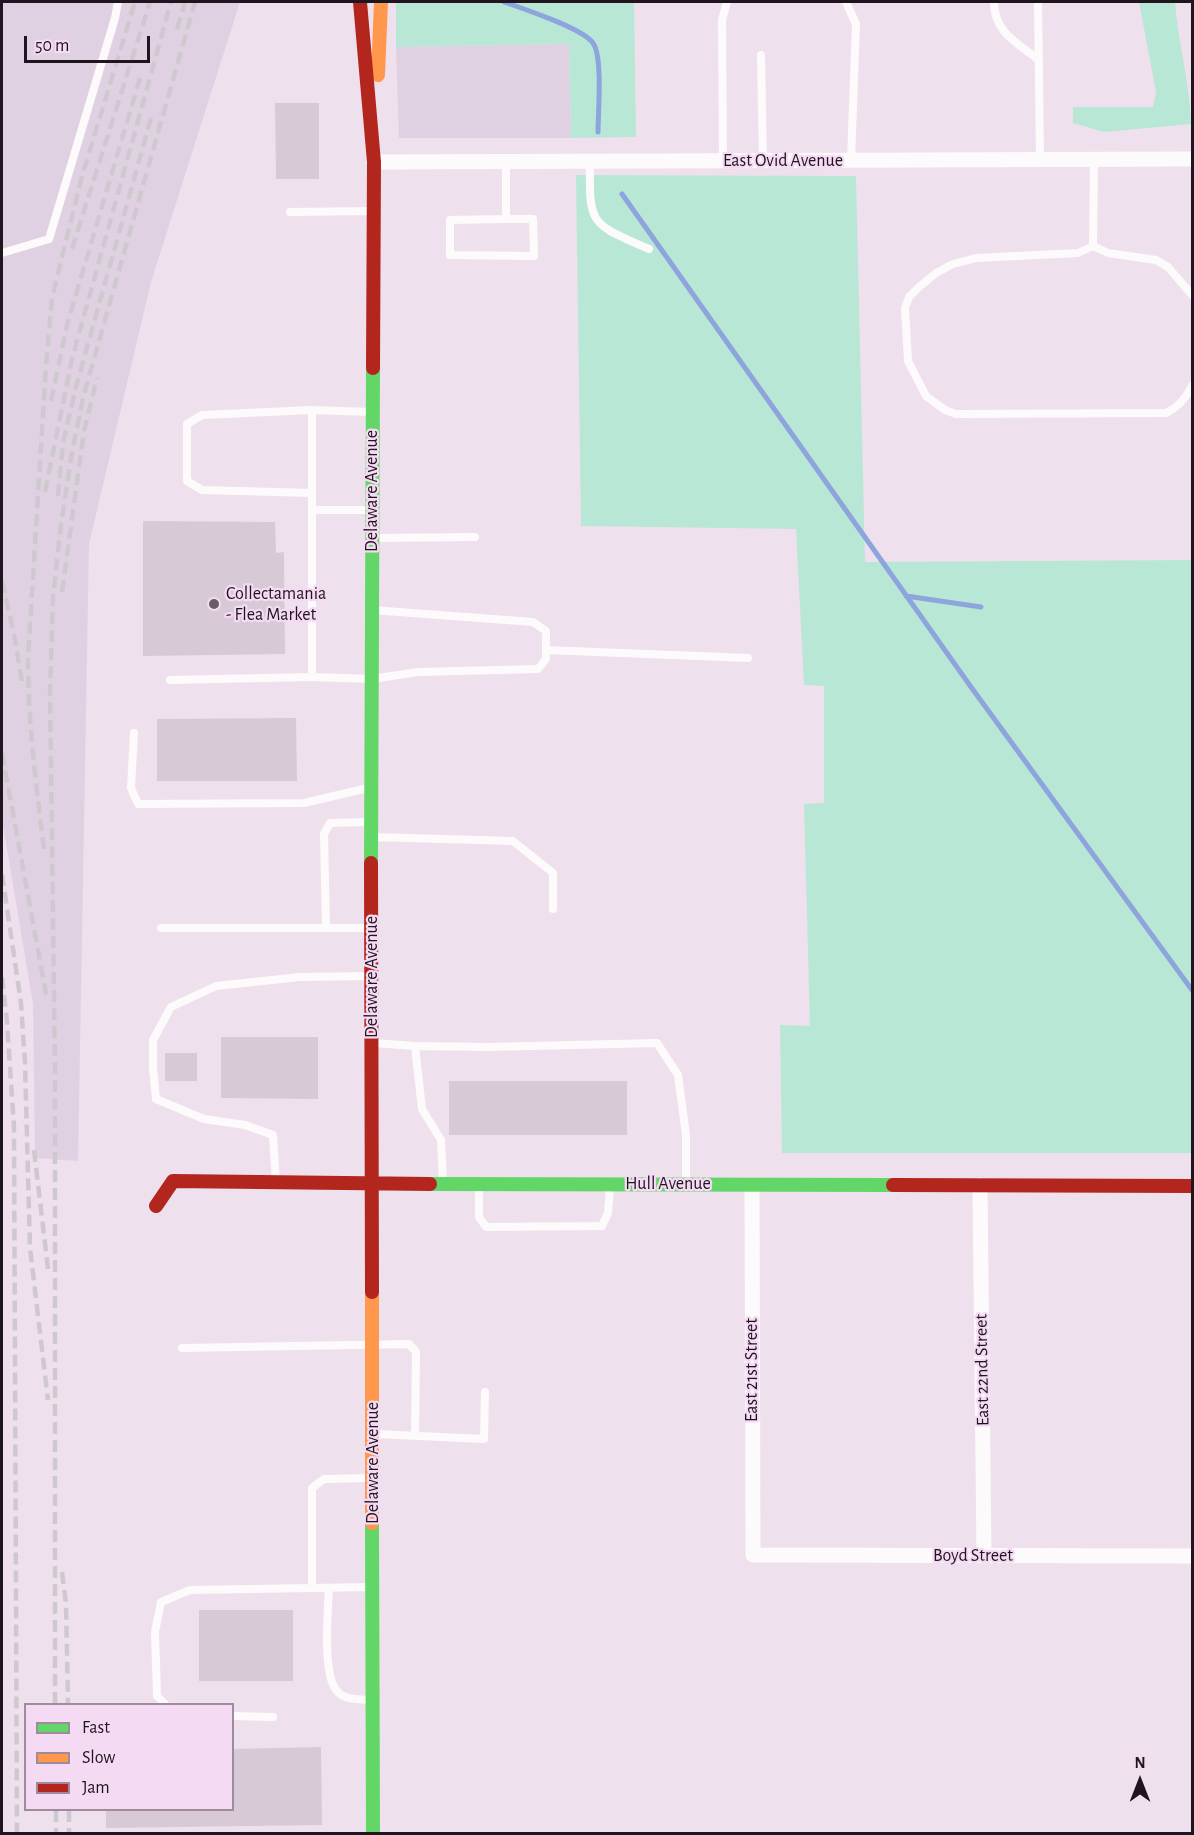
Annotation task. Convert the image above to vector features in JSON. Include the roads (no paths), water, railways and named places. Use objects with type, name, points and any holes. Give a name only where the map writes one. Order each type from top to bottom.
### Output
[{"type":"main road","name":"Delaware Avenue","points":[[360,2],[374,162],[371,610],[373,1833]]},
{"type":"main road","name":"Delaware Avenue","points":[[372,121],[379,61],[381,2]]},
{"type":"main road","name":"Hull Avenue","points":[[156,1206],[173,1181],[1192,1186]]},
{"type":"street","name":"East Ovid Avenue","points":[[374,162],[1192,159]]},
{"type":"street","name":"East 21st Street","points":[[752,1185],[753,1556]]},
{"type":"street","name":"East 22nd Street","points":[[980,1185],[984,1556]]},
{"type":"street","name":"Boyd Street","points":[[753,1556],[1192,1556]]},
{"type":"lane","points":[[2,253],[49,239],[116,18],[118,2]]},
{"type":"lane","points":[[723,161],[722,20],[727,2]]},
{"type":"lane","points":[[846,2],[856,24],[851,160]]},
{"type":"lane","points":[[994,2],[994,15],[1006,35],[1039,60]]},
{"type":"lane","points":[[1038,2],[1040,160]]},
{"type":"lane","points":[[761,56],[763,160]]},
{"type":"lane","points":[[1093,246],[1094,160]]},
{"type":"lane","points":[[506,161],[506,219]]},
{"type":"lane","points":[[590,161],[589,202],[595,219],[608,230],[648,249]]},
{"type":"lane","points":[[290,212],[374,211]]},
{"type":"lane","points":[[506,219],[533,219],[534,256],[450,255],[450,220],[506,219]]},
{"type":"lane","points":[[1192,295],[1168,267],[1156,260],[1108,252],[1093,246],[1078,253],[976,258],[954,264],[936,273],[919,287],[909,297],[905,308],[908,361],[926,396],[945,410],[956,414],[1166,413],[1181,403],[1192,386]]},
{"type":"lane","points":[[312,493],[202,490],[187,482],[187,424],[202,415],[312,410],[373,412]]},
{"type":"lane","points":[[312,410],[312,677]]},
{"type":"lane","points":[[312,510],[372,510]]},
{"type":"lane","points":[[372,538],[475,537]]},
{"type":"lane","points":[[170,680],[312,677],[372,679],[418,672],[538,669],[546,659],[546,631],[533,622],[371,610]]},
{"type":"lane","points":[[546,650],[748,658]]},
{"type":"lane","points":[[134,733],[131,788],[138,804],[304,803],[372,787]]},
{"type":"lane","points":[[326,927],[324,834],[330,823],[372,822]]},
{"type":"lane","points":[[372,837],[513,841],[553,873],[553,909]]},
{"type":"lane","points":[[161,928],[372,928]]},
{"type":"lane","points":[[276,1182],[273,1135],[245,1125],[204,1119],[156,1099],[153,1040],[171,1007],[216,986],[300,977],[372,976]]},
{"type":"lane","points":[[373,1043],[488,1047],[657,1043],[678,1075],[686,1135],[686,1184]]},
{"type":"lane","points":[[415,1046],[422,1109],[441,1140],[443,1184]]},
{"type":"lane","points":[[479,1184],[479,1217],[486,1227],[602,1226],[608,1214],[610,1184]]},
{"type":"lane","points":[[182,1348],[409,1344],[416,1352],[415,1436]]},
{"type":"lane","points":[[374,1434],[484,1439],[485,1392]]},
{"type":"lane","points":[[312,1588],[312,1488],[324,1479],[373,1478]]},
{"type":"lane","points":[[164,1703],[157,1696],[155,1632],[161,1602],[190,1590],[373,1587]]},
{"type":"lane","points":[[329,1588],[328,1656],[331,1680],[336,1691],[346,1698],[373,1700]]},
{"type":"lane","points":[[234,1716],[273,1717]]},
{"type":"waterway","points":[[504,2],[565,25],[587,37],[593,43],[599,72],[598,132]]},
{"type":"waterway","points":[[622,194],[971,687],[1192,990]]},
{"type":"waterway","points":[[906,596],[981,607]]},
{"type":"railway","points":[[44,849],[35,778],[28,658],[52,298],[82,176],[135,2]]},
{"type":"railway","points":[[72,249],[150,2]]},
{"type":"railway","points":[[45,492],[72,359],[171,2]]},
{"type":"railway","points":[[177,29],[185,2]]},
{"type":"railway","points":[[55,1703],[55,1068],[50,693],[53,597],[72,452],[84,394],[195,2]]},
{"type":"railway","points":[[51,401],[67,325],[140,78]]},
{"type":"railway","points":[[58,496],[63,443],[76,387],[151,118]]},
{"type":"railway","points":[[62,592],[84,431],[97,378]]},
{"type":"railway","points":[[2,581],[22,682]]},
{"type":"railway","points":[[2,753],[47,999]]},
{"type":"railway","points":[[2,874],[21,1003],[30,1248],[48,1400]]},
{"type":"railway","points":[[2,977],[14,1127],[17,1834]]},
{"type":"railway","points":[[34,1150],[48,1269]]},
{"type":"railway","points":[[62,1572],[66,1604],[68,1703]]},
{"type":"railway","points":[[56,1811],[56,1834]]},
{"type":"railway","points":[[69,1811],[69,1834]]},
{"type":"place","name":"Collectamania - Flea Market","points":[[214,604]]}]
